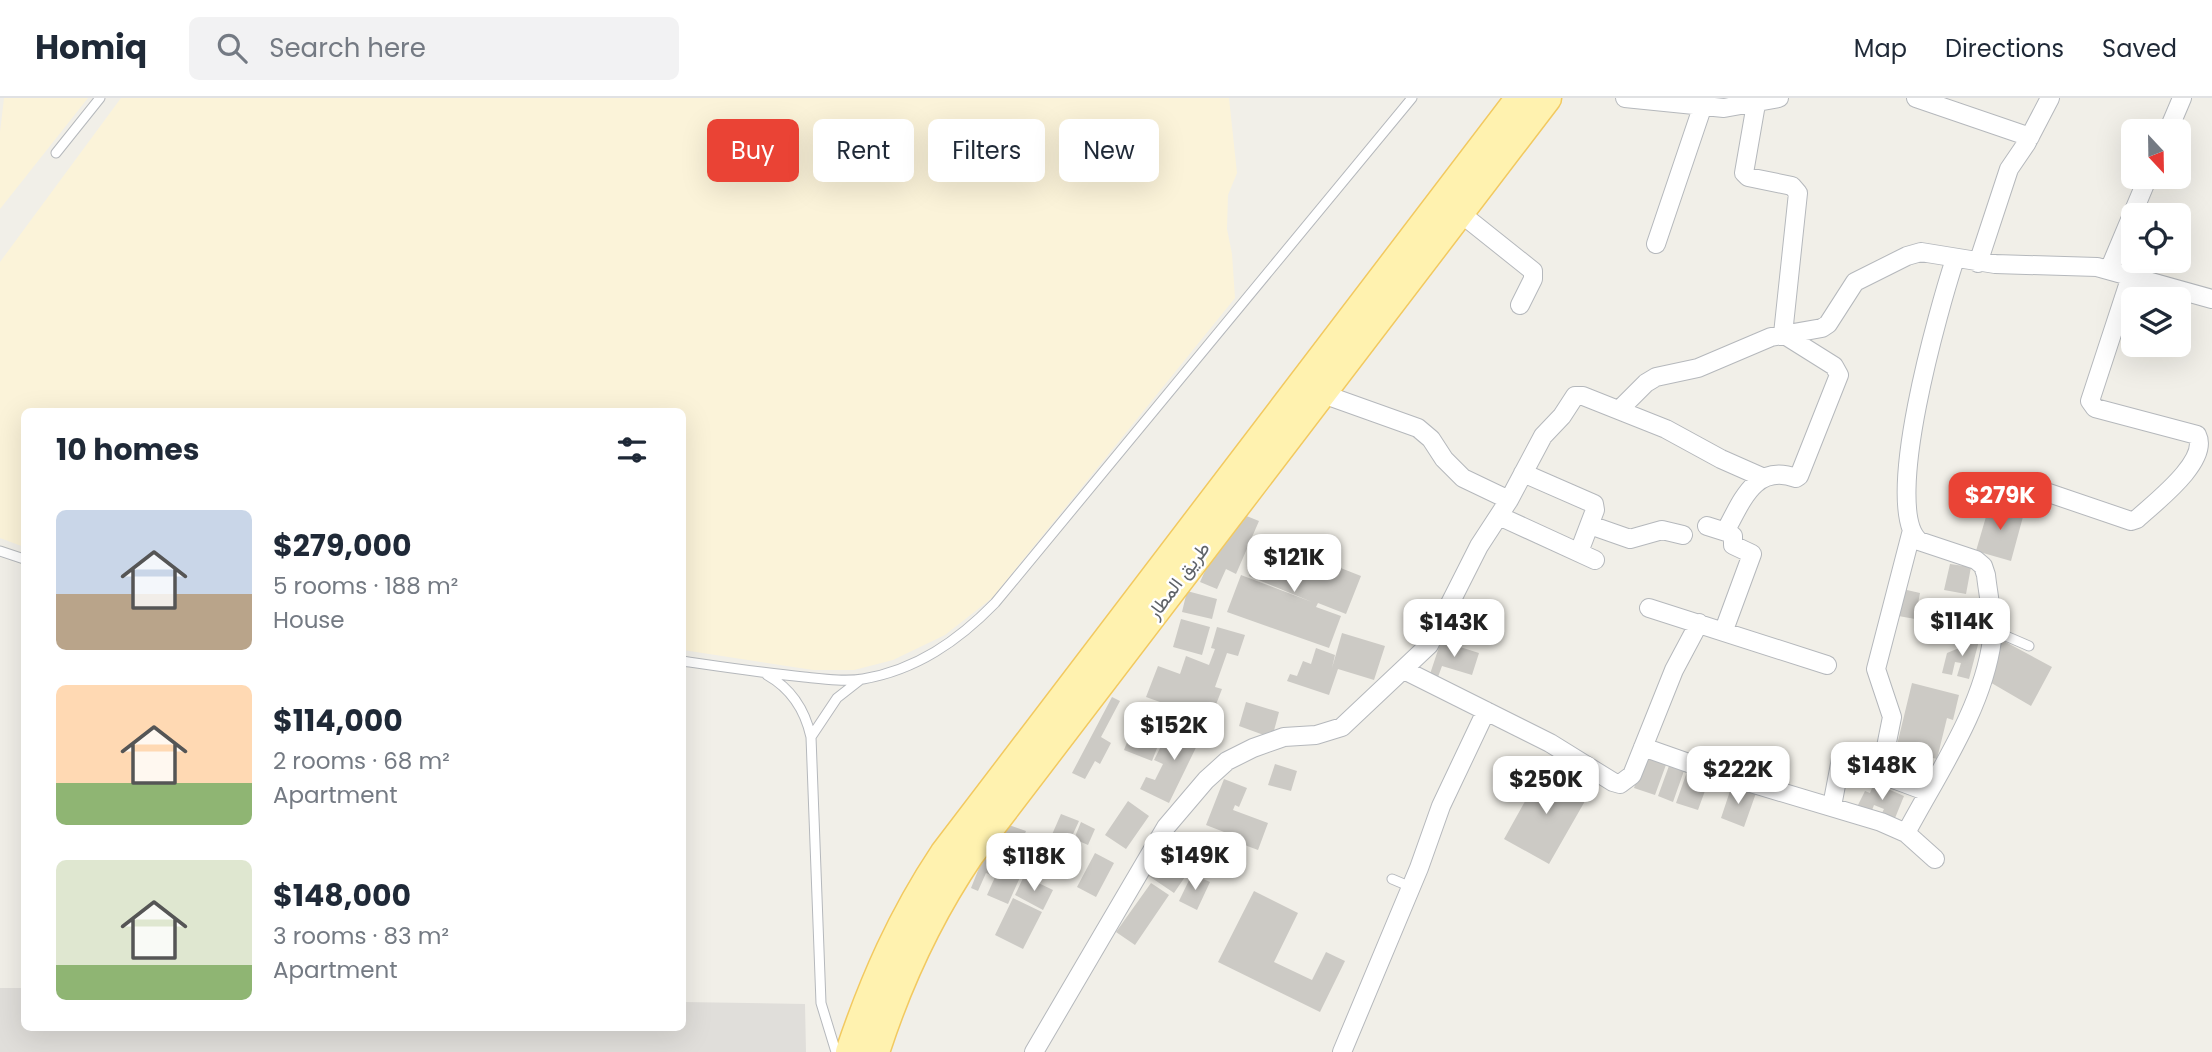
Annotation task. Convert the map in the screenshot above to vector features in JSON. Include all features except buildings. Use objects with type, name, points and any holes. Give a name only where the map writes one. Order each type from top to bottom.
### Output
[{"type":"main road","name":"طريق المطار","points":[[850,1052],[874,983],[892,942],[917,895],[944,854],[1520,98]]},
{"type":"main road","name":"طريق المطار","points":[[875,1052],[899,985],[942,895],[1320,393],[1547,98]]},
{"type":"street","points":[[1625,98],[1724,108],[1779,98]]},
{"type":"street","points":[[1916,98],[2030,136]]},
{"type":"street","points":[[1978,263],[2009,169],[2050,98]]},
{"type":"street","points":[[2173,119],[2182,98]]},
{"type":"street","points":[[1756,104],[1744,173],[1748,177],[1792,186],[1798,192],[1783,334]]},
{"type":"street","points":[[1656,244],[1703,105]]},
{"type":"street","points":[[2109,270],[2143,189]]},
{"type":"street","points":[[1459,212],[1533,271],[1533,279],[1520,305]]},
{"type":"street","points":[[1619,410],[1650,380],[1698,368],[1760,340],[1822,328],[1828,324],[1855,282],[1907,256],[1921,252],[1978,263],[2084,265],[2212,299]]},
{"type":"street","points":[[1928,792],[1885,776],[1881,772],[1892,717],[1876,668],[1911,534],[1907,503],[1912,435],[1927,352],[1955,259]]},
{"type":"street","points":[[2040,490],[2131,521],[2137,519],[2183,479],[2189,470],[2199,443],[2197,435],[2095,408],[2090,401],[2131,276]]},
{"type":"street","points":[[1726,532],[1749,489],[1764,478],[1780,474],[1796,478],[1799,476],[1839,375],[1835,366],[1783,334]]},
{"type":"street","points":[[1320,393],[1418,428],[1431,439],[1444,459],[1463,478],[1509,500]]},
{"type":"street","points":[[1034,1052],[1166,827],[1206,779],[1227,761],[1253,748],[1284,737],[1315,735],[1342,727],[1433,640],[1479,546],[1509,500],[1543,436],[1562,416],[1574,396],[1583,396],[1667,429],[1721,459],[1764,478]]},
{"type":"street","points":[[1499,516],[1587,556],[1594,505],[1523,473]]},
{"type":"street","points":[[1590,525],[1630,539],[1662,530],[1683,535]]},
{"type":"street","points":[[1707,526],[1733,536],[1732,545],[1752,554],[1724,631]]},
{"type":"street","points":[[1906,833],[1959,733],[1980,684],[1992,638],[1983,566],[1976,560],[1919,541],[1911,534]]},
{"type":"street","points":[[1649,608],[1827,665]]},
{"type":"street","points":[[1404,670],[1550,743],[1613,782],[1627,781],[1632,775],[1674,670],[1699,623]]},
{"type":"street","points":[[1342,1052],[1411,887],[1441,806],[1486,711]]},
{"type":"street","points":[[1643,747],[1714,772],[1881,822],[1906,833],[1935,859]]},
{"type":"street","points":[[1832,806],[1841,759]]},
{"type":"lane","points":[[56,153],[100,98]]},
{"type":"lane","points":[[686,661],[762,673],[832,680],[862,679],[918,662],[946,646],[972,626],[995,603],[1412,98]]},
{"type":"lane","points":[[0,551],[21,558]]},
{"type":"lane","points":[[1991,630],[2029,646]]},
{"type":"lane","points":[[762,673],[780,684],[795,698],[808,723],[811,737],[821,1003],[836,1052]]},
{"type":"lane","points":[[811,737],[832,704],[862,679]]},
{"type":"lane","points":[[1392,879],[1411,887]]},
{"type":"shaded area","points":[[0,988],[21,988],[21,1031],[686,1031],[686,1002],[805,1004],[806,1052],[0,1052]]},
{"type":"sand","points":[[4,98],[88,98],[0,209],[0,132]]},
{"type":"sand","points":[[121,98],[1229,98],[1237,173],[1228,195],[1227,229],[1235,298],[992,598],[945,635],[893,660],[854,670],[813,670],[686,650],[686,408],[21,408],[21,546],[0,538],[0,262]]}]
